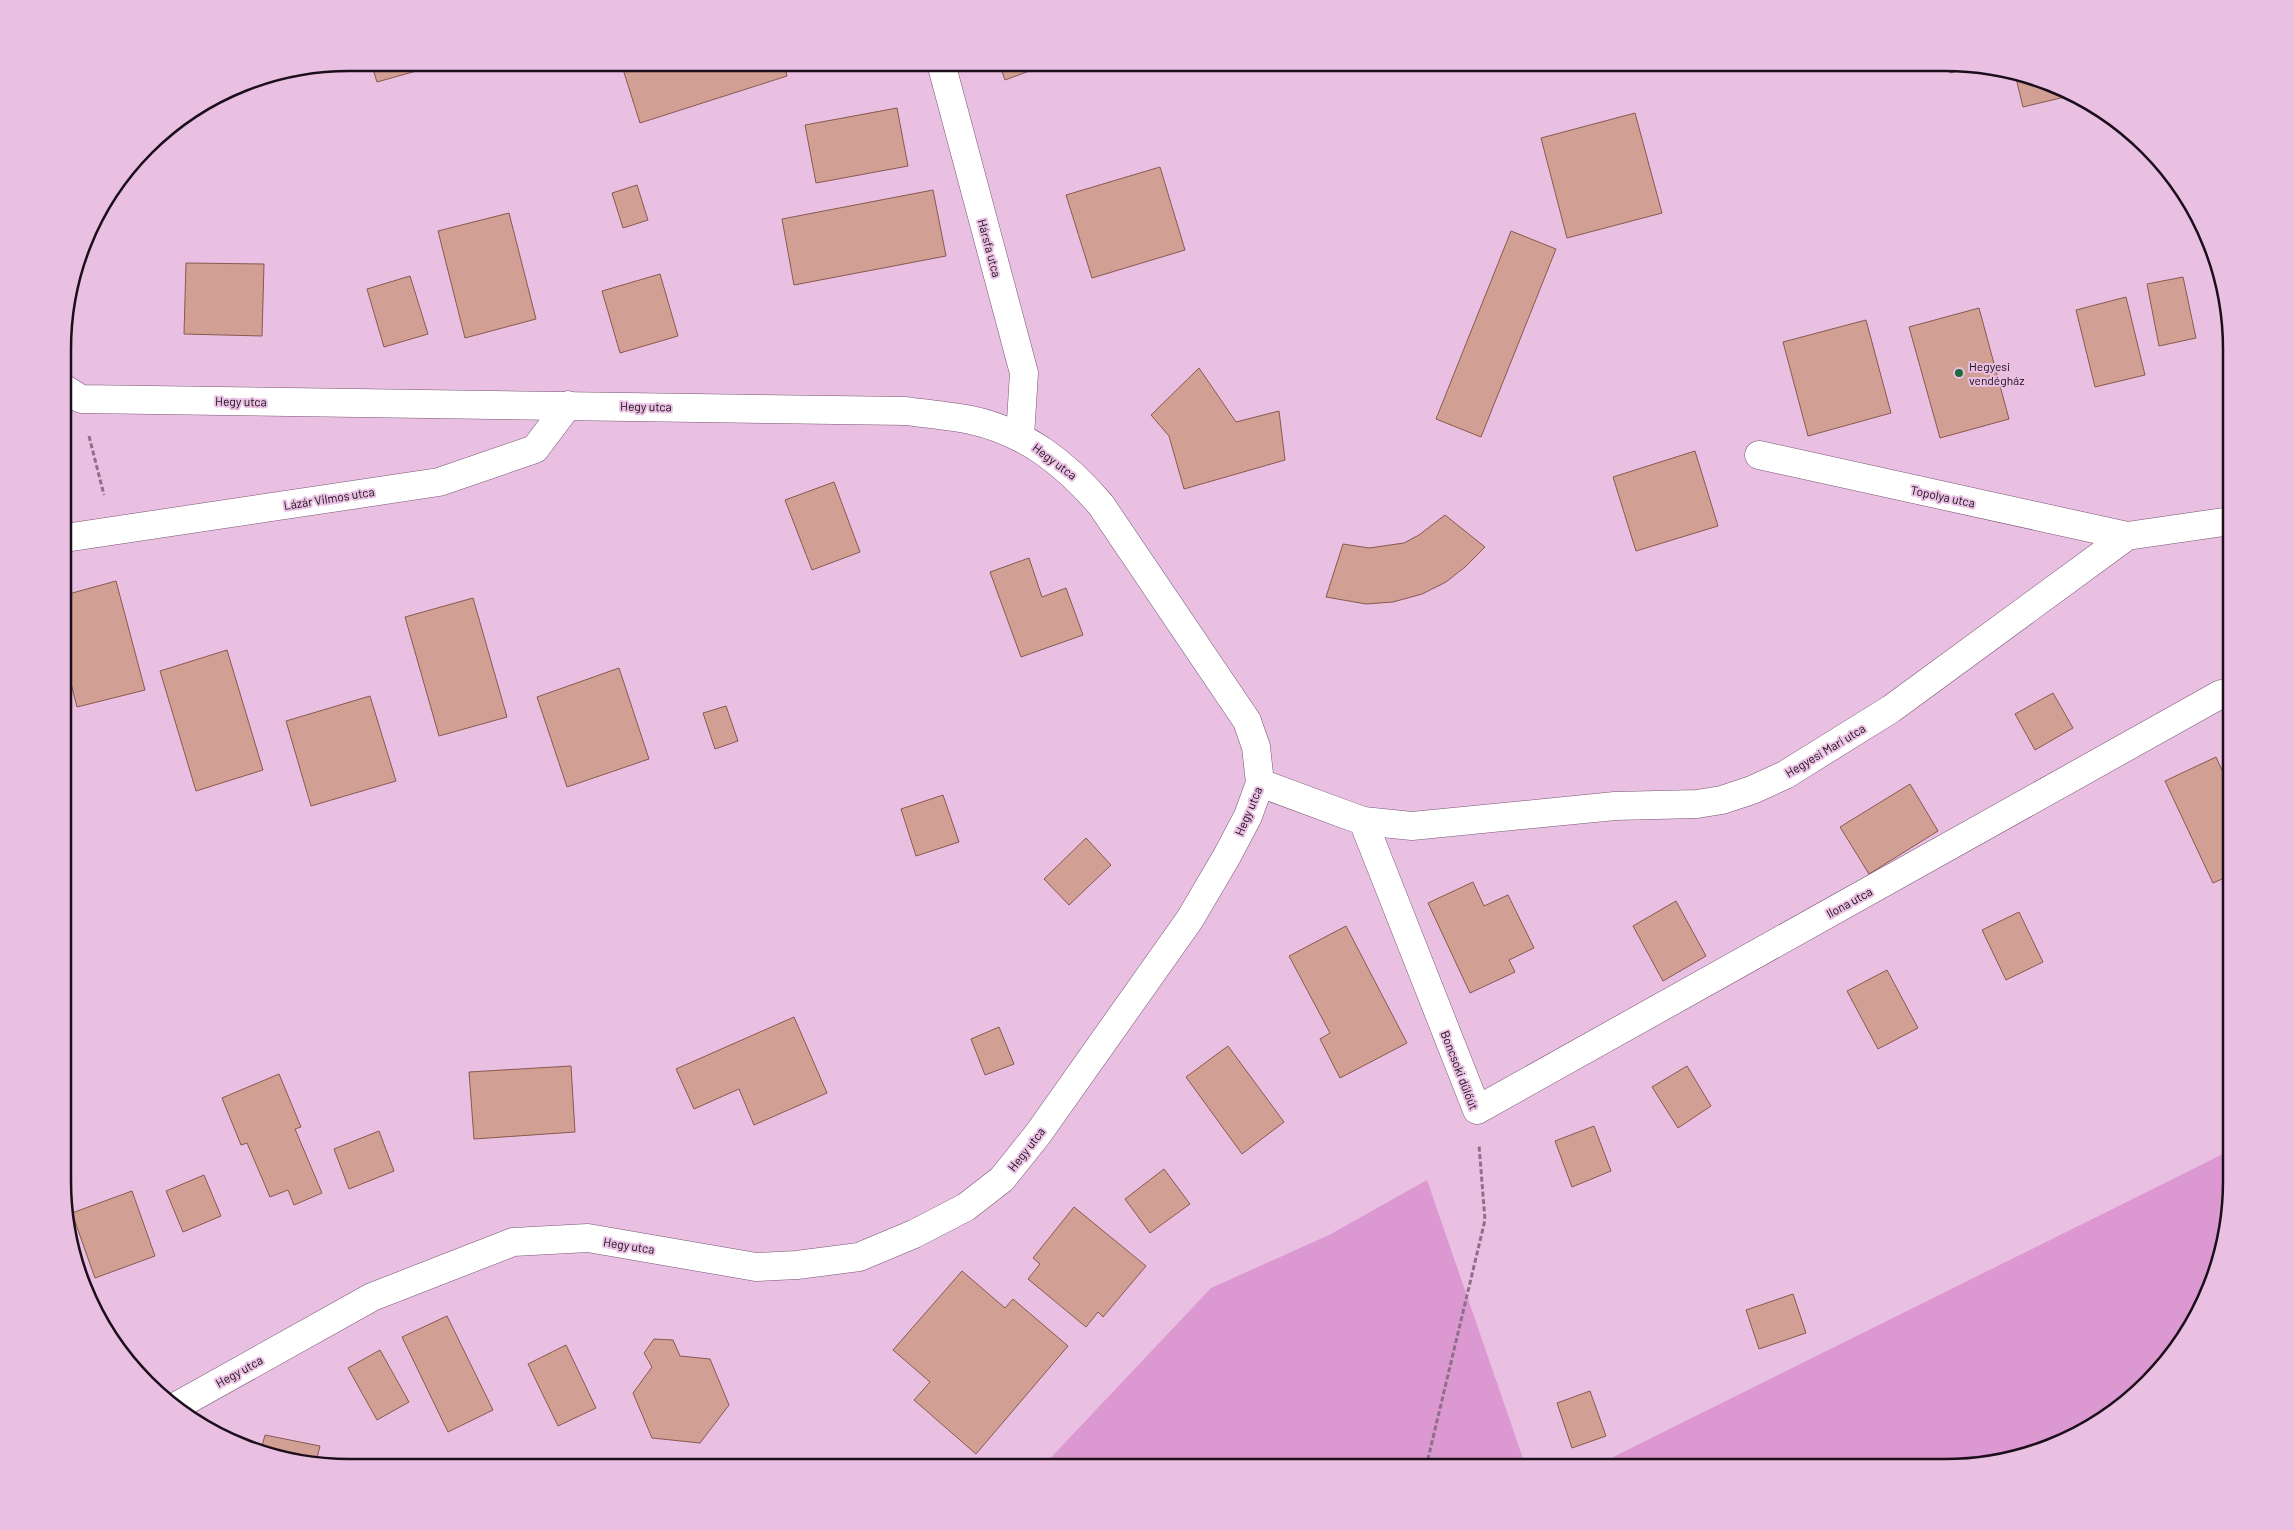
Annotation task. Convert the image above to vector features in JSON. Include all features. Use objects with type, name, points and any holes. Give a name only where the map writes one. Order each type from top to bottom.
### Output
[{"type":"street","name":"Hársfa utca","points":[[943,71],[1024,373],[1020,436]]},
{"type":"street","name":"Hegy utca","points":[[73,394],[906,411],[972,420],[1020,436],[1042,449],[1080,480],[1101,505],[1247,721],[1256,747],[1260,783],[1248,816],[1228,856],[1190,919],[1038,1134],[1002,1179],[966,1207],[914,1234],[859,1257],[797,1265],[756,1267],[588,1238],[513,1242],[372,1297],[182,1403]]},
{"type":"street","name":"Lázár Vilmos utca","points":[[71,537],[439,482],[535,449],[568,405]]},
{"type":"street","name":"Topolya utca","points":[[1759,455],[2127,536]]},
{"type":"street","name":"Hegyesi Mari utca","points":[[1363,821],[1412,826],[1615,806],[1697,804],[1722,800],[1752,790],[1785,774],[1891,709],[2127,536],[2223,522]]},
{"type":"street","name":"Ilona utca","points":[[1477,1110],[2220,694]]},
{"type":"street","points":[[1260,783],[1363,821]]},
{"type":"street","name":"Boncsoki dűlőút","points":[[1363,821],[1477,1110]]},
{"type":"path","points":[[73,394],[112,531]]},
{"type":"path","name":"Boncsoki dűlőút","points":[[1428,1459],[1485,1220],[1477,1110]]},
{"type":"shaded area","points":[[2223,1154],[2222,1199],[2213,1253],[2202,1287],[2186,1320],[2154,1364],[2128,1390],[2084,1422],[2068,1430],[2051,1438],[2017,1449],[1963,1458],[1609,1459]]},
{"type":"shaded area","points":[[1427,1180],[1523,1459],[1050,1459],[1211,1288],[1329,1235]]},
{"type":"building","points":[[374,71],[416,71],[377,82]]},
{"type":"building","points":[[624,71],[789,71],[786,72],[787,76],[640,123]]},
{"type":"building","points":[[1002,71],[1029,71],[1005,80]]},
{"type":"building","points":[[2017,81],[2063,97],[2023,107]]},
{"type":"building","points":[[897,108],[908,166],[816,183],[805,125]]},
{"type":"building","points":[[1635,113],[1662,213],[1567,238],[1541,138]]},
{"type":"building","points":[[1160,167],[1185,250],[1092,278],[1066,195]]},
{"type":"building","points":[[637,185],[648,220],[623,228],[612,193]]},
{"type":"building","points":[[933,190],[946,256],[794,285],[782,219]]},
{"type":"building","points":[[509,213],[536,319],[465,338],[438,231]]},
{"type":"building","points":[[1511,231],[1556,249],[1481,437],[1436,419]]},
{"type":"building","points":[[186,263],[264,264],[262,336],[184,334]]},
{"type":"building","points":[[660,274],[678,336],[620,353],[602,291]]},
{"type":"building","points":[[410,276],[428,334],[384,347],[367,289]]},
{"type":"building","points":[[2183,277],[2196,338],[2159,346],[2147,284]]},
{"type":"building","points":[[2126,297],[2145,375],[2095,387],[2076,310]]},
{"type":"building","name":"Hegyesi vendégház","points":[[1979,308],[2009,419],[1940,438],[1909,327]]},
{"type":"building","points":[[1866,320],[1891,413],[1808,436],[1783,342]]},
{"type":"building","points":[[1199,368],[1236,422],[1279,411],[1285,460],[1184,489],[1169,436],[1151,415]]},
{"type":"building","points":[[1695,451],[1718,526],[1636,551],[1613,477]]},
{"type":"building","points":[[834,482],[860,552],[812,570],[785,500]]},
{"type":"building","points":[[1445,515],[1485,547],[1465,567],[1446,582],[1422,594],[1393,602],[1366,604],[1326,597],[1343,544],[1369,548],[1404,543],[1419,535]]},
{"type":"building","points":[[1029,558],[1042,597],[1066,588],[1083,635],[1021,657],[990,572]]},
{"type":"building","points":[[116,581],[145,690],[77,707],[71,684],[71,593]]},
{"type":"building","points":[[473,598],[507,717],[439,736],[405,617]]},
{"type":"building","points":[[227,650],[263,770],[196,791],[160,671]]},
{"type":"building","points":[[619,668],[649,759],[567,787],[537,697]]},
{"type":"building","points":[[2053,693],[2073,728],[2035,750],[2015,714]]},
{"type":"building","points":[[370,696],[396,781],[311,806],[286,721]]},
{"type":"building","points":[[726,706],[738,741],[715,749],[703,713]]},
{"type":"building","points":[[2216,757],[2223,772],[2223,879],[2213,883],[2165,781]]},
{"type":"building","points":[[1910,784],[1938,831],[1869,874],[1840,827]]},
{"type":"building","points":[[943,795],[959,842],[916,856],[901,809]]},
{"type":"building","points":[[1086,838],[1111,865],[1069,905],[1044,879]]},
{"type":"building","points":[[1473,882],[1484,906],[1508,895],[1534,948],[1509,960],[1515,972],[1470,993],[1428,903]]},
{"type":"building","points":[[1676,901],[1706,956],[1663,981],[1633,926]]},
{"type":"building","points":[[2019,912],[2043,962],[2006,980],[1982,930]]},
{"type":"building","points":[[1346,926],[1407,1043],[1340,1078],[1320,1039],[1330,1033],[1289,956]]},
{"type":"building","points":[[1887,970],[1918,1028],[1878,1049],[1847,991]]},
{"type":"building","points":[[794,1017],[827,1093],[754,1125],[739,1089],[694,1109],[676,1069]]},
{"type":"building","points":[[999,1027],[1014,1064],[985,1075],[971,1039]]},
{"type":"building","points":[[1228,1046],[1284,1122],[1242,1154],[1186,1077]]},
{"type":"building","points":[[571,1066],[575,1132],[474,1139],[469,1072]]},
{"type":"building","points":[[1687,1066],[1711,1106],[1678,1128],[1652,1087]]},
{"type":"building","points":[[279,1074],[301,1127],[295,1129],[322,1193],[294,1205],[288,1190],[270,1197],[247,1143],[241,1145],[222,1098]]},
{"type":"building","points":[[1594,1126],[1611,1171],[1572,1187],[1555,1141]]},
{"type":"building","points":[[379,1131],[394,1171],[349,1189],[334,1149]]},
{"type":"building","points":[[1164,1169],[1190,1204],[1150,1233],[1125,1199]]},
{"type":"building","points":[[204,1175],[221,1216],[183,1232],[166,1191]]},
{"type":"building","points":[[132,1191],[155,1256],[95,1278],[73,1212]]},
{"type":"building","points":[[1074,1207],[1146,1266],[1103,1317],[1098,1312],[1086,1327],[1028,1279],[1040,1264],[1033,1258]]},
{"type":"building","points":[[962,1271],[1005,1308],[1013,1299],[1068,1346],[976,1454],[914,1400],[930,1382],[893,1350]]},
{"type":"building","points":[[1793,1294],[1806,1333],[1759,1349],[1746,1310]]},
{"type":"building","points":[[447,1316],[493,1410],[448,1432],[402,1337]]},
{"type":"building","points":[[654,1339],[673,1340],[680,1356],[710,1359],[729,1405],[700,1443],[652,1438],[633,1393],[652,1367],[644,1353]]},
{"type":"building","points":[[566,1345],[596,1408],[558,1426],[528,1364]]},
{"type":"building","points":[[380,1350],[409,1402],[377,1420],[348,1368]]},
{"type":"building","points":[[1590,1391],[1606,1436],[1572,1448],[1557,1403]]},
{"type":"building","points":[[265,1435],[320,1446],[317,1456],[262,1445]]},
{"type":"place","name":"Hegyesi vendégház","points":[[1959,373]]}]
